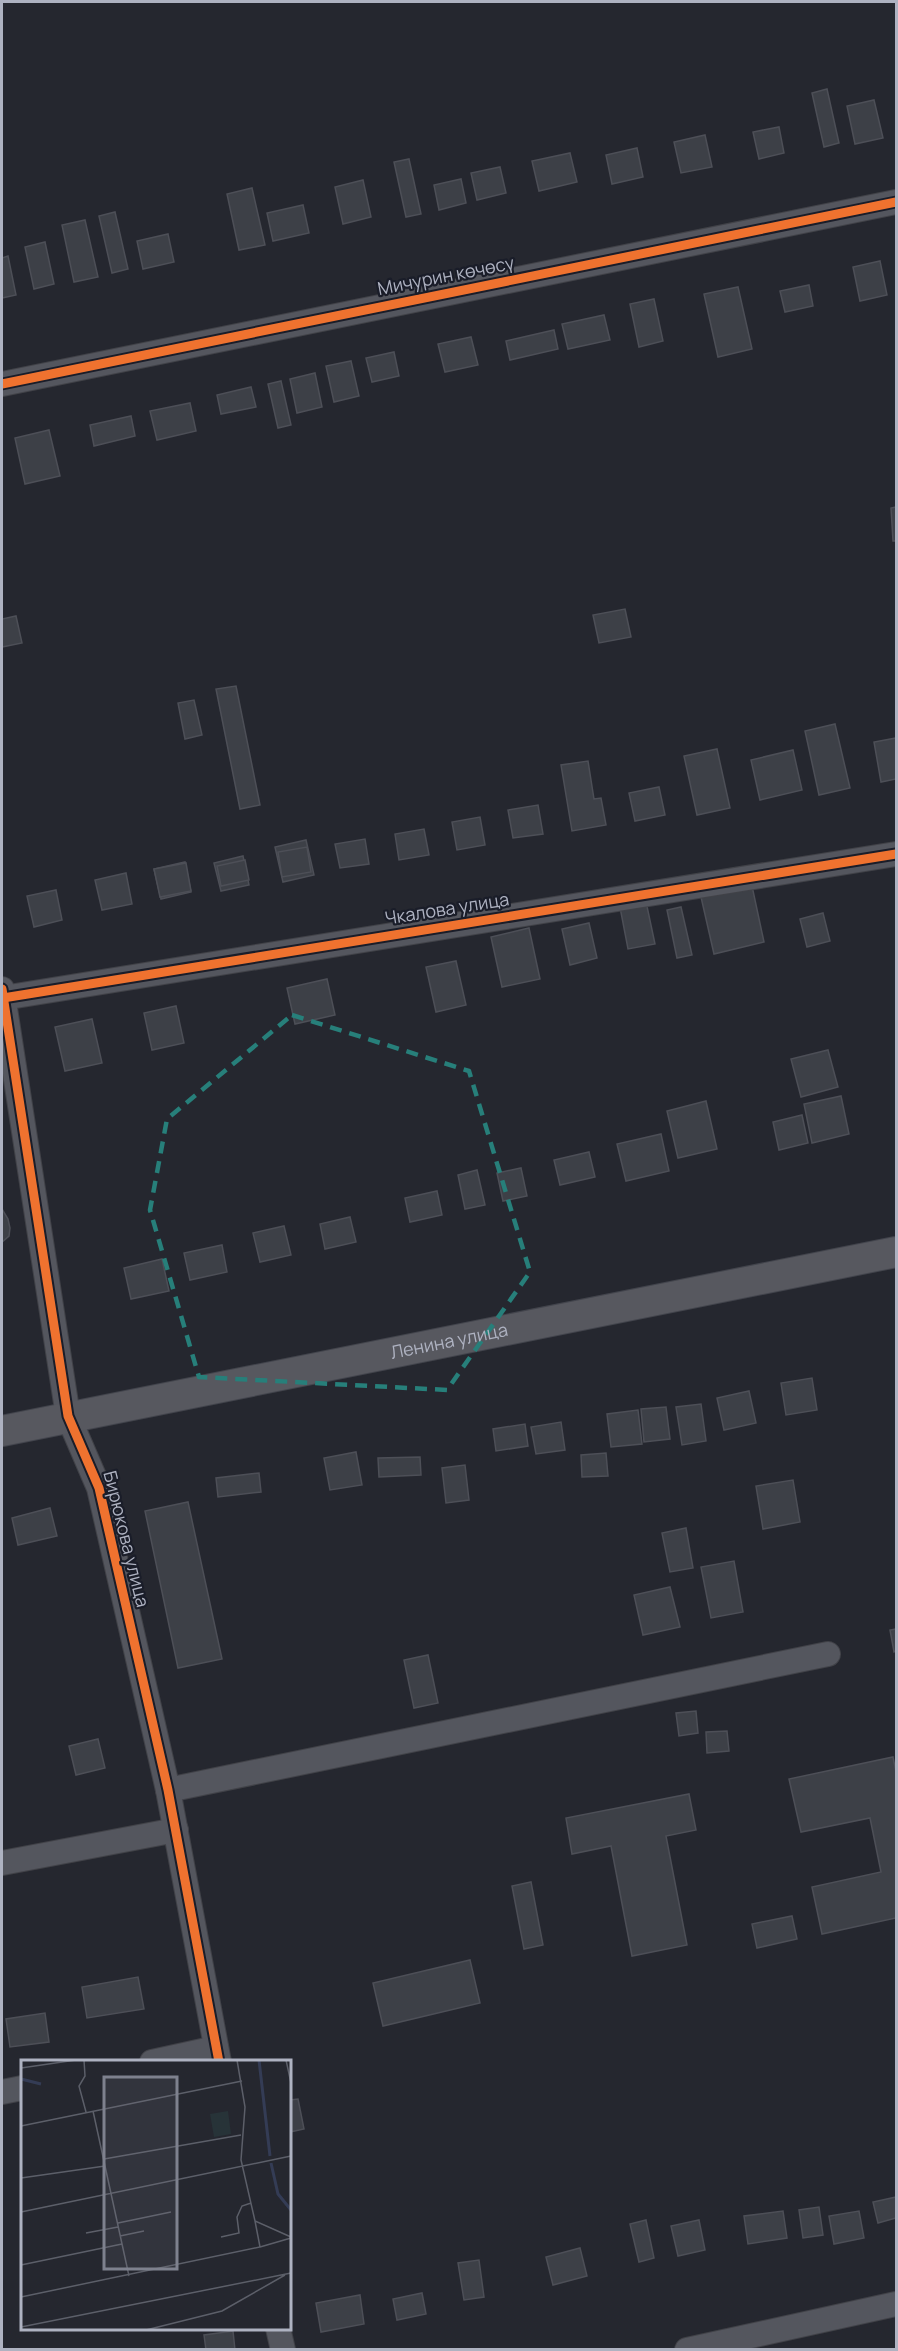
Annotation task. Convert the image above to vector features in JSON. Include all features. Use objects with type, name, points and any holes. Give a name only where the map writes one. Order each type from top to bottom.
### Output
[{"type":"main road","name":"Ленина улица","points":[[2,1431],[897,1252]]},
{"type":"street","name":"Мичурин көчөсү","points":[[2,384],[897,202]]},
{"type":"street","name":"Чкалова улица","points":[[2,993],[897,854]]},
{"type":"street","name":"Бирюкова улица","points":[[2,993],[10,1091],[68,1416],[99,1488],[168,1790],[218,2055]]},
{"type":"street","points":[[168,1790],[828,1654]]},
{"type":"street","points":[[2,1863],[176,1830]]},
{"type":"street","points":[[163,2060],[218,2055]]},
{"type":"street","points":[[2,2092],[21,2088]]},
{"type":"street","points":[[687,2349],[897,2304]]},
{"type":"street","points":[[278,2330],[283,2349]]},
{"type":"highlighted area","points":[[292,1015],[469,1071],[530,1272],[447,1390],[199,1377],[150,1210],[167,1119]]},
{"type":"building","points":[[827,89],[839,143],[824,147],[812,93]]},
{"type":"building","points":[[874,100],[883,138],[855,144],[847,106]]},
{"type":"building","points":[[779,127],[784,153],[759,159],[753,132]]},
{"type":"building","points":[[705,135],[712,167],[681,173],[674,142]]},
{"type":"building","points":[[637,148],[643,177],[612,184],[606,155]]},
{"type":"building","points":[[570,153],[577,182],[539,191],[532,161]]},
{"type":"building","points":[[409,159],[421,214],[406,217],[394,162]]},
{"type":"building","points":[[500,167],[506,193],[477,200],[471,173]]},
{"type":"building","points":[[461,179],[466,203],[439,210],[434,185]]},
{"type":"building","points":[[363,180],[371,217],[343,224],[335,187]]},
{"type":"building","points":[[252,188],[265,245],[239,250],[227,194]]},
{"type":"building","points":[[303,205],[309,233],[273,241],[267,213]]},
{"type":"building","points":[[115,212],[128,269],[112,273],[99,216]]},
{"type":"building","points":[[85,220],[98,277],[74,282],[62,225]]},
{"type":"building","points":[[168,234],[174,262],[143,269],[137,241]]},
{"type":"building","points":[[45,242],[54,284],[34,289],[25,247]]},
{"type":"building","points":[[8,256],[16,295],[2,298],[2,258]]},
{"type":"building","points":[[880,261],[887,295],[860,301],[853,267]]},
{"type":"building","points":[[809,285],[813,306],[785,312],[780,291]]},
{"type":"building","points":[[738,287],[752,349],[718,357],[704,294]]},
{"type":"building","points":[[654,299],[663,341],[639,347],[630,304]]},
{"type":"building","points":[[604,315],[610,340],[568,349],[562,324]]},
{"type":"building","points":[[554,330],[558,349],[510,360],[506,341]]},
{"type":"building","points":[[471,337],[478,365],[445,372],[438,344]]},
{"type":"building","points":[[394,352],[399,376],[372,382],[366,358]]},
{"type":"building","points":[[351,361],[359,396],[334,402],[326,366]]},
{"type":"building","points":[[315,373],[322,407],[297,413],[290,379]]},
{"type":"building","points":[[281,381],[291,425],[278,428],[268,384]]},
{"type":"building","points":[[251,387],[256,407],[221,414],[217,395]]},
{"type":"building","points":[[190,403],[196,431],[157,440],[150,411]]},
{"type":"building","points":[[131,416],[135,436],[94,446],[90,425]]},
{"type":"building","points":[[49,430],[60,476],[25,484],[15,438]]},
{"type":"building","points":[[896,507],[896,541],[893,541],[891,508]]},
{"type":"building","points":[[625,609],[631,637],[599,643],[593,615]]},
{"type":"building","points":[[16,616],[22,643],[2,647],[2,619]]},
{"type":"building","points":[[236,686],[260,805],[240,809],[216,689]]},
{"type":"building","points":[[194,700],[202,735],[185,739],[178,703]]},
{"type":"building","points":[[835,724],[850,788],[819,795],[805,731]]},
{"type":"building","points":[[896,738],[896,779],[881,782],[874,742]]},
{"type":"building","points":[[717,749],[730,808],[697,815],[684,756]]},
{"type":"building","points":[[793,750],[802,790],[760,800],[751,760]]},
{"type":"building","points":[[588,761],[594,799],[601,798],[606,825],[572,831],[561,765]]},
{"type":"building","points":[[659,787],[665,815],[635,821],[629,793]]},
{"type":"building","points":[[538,805],[543,834],[513,838],[508,810]]},
{"type":"building","points":[[480,817],[485,845],[457,850],[452,822]]},
{"type":"building","points":[[424,829],[429,855],[399,860],[395,834]]},
{"type":"building","points":[[365,839],[369,864],[340,868],[335,844]]},
{"type":"building","points":[[306,840],[314,875],[283,882],[275,847]]},
{"type":"building","points":[[307,847],[311,872],[282,877],[278,852]]},
{"type":"building","points":[[243,856],[249,885],[221,891],[214,863]]},
{"type":"building","points":[[245,860],[249,880],[221,886],[217,866]]},
{"type":"building","points":[[185,862],[191,892],[161,899],[154,869]]},
{"type":"building","points":[[186,863],[191,891],[160,897],[154,869]]},
{"type":"building","points":[[126,873],[132,904],[102,910],[95,880]]},
{"type":"building","points":[[752,886],[764,942],[714,954],[701,897]]},
{"type":"building","points":[[56,890],[62,920],[34,927],[27,896]]},
{"type":"building","points":[[645,897],[655,944],[628,949],[619,902]]},
{"type":"building","points":[[681,907],[692,955],[677,958],[667,910]]},
{"type":"building","points":[[823,913],[830,941],[807,947],[800,919]]},
{"type":"building","points":[[589,923],[597,958],[570,965],[562,929]]},
{"type":"building","points":[[529,928],[540,979],[502,987],[491,937]]},
{"type":"building","points":[[456,961],[466,1005],[436,1012],[426,967]]},
{"type":"building","points":[[327,979],[335,1015],[295,1024],[287,988]]},
{"type":"building","points":[[176,1006],[184,1043],[152,1050],[144,1013]]},
{"type":"building","points":[[92,1019],[102,1063],[65,1071],[55,1027]]},
{"type":"building","points":[[828,1050],[838,1087],[801,1097],[791,1059]]},
{"type":"building","points":[[841,1096],[849,1134],[812,1143],[804,1104]]},
{"type":"building","points":[[706,1101],[717,1149],[678,1158],[667,1111]]},
{"type":"building","points":[[802,1115],[808,1143],[779,1150],[773,1122]]},
{"type":"building","points":[[661,1134],[669,1171],[626,1181],[617,1144]]},
{"type":"building","points":[[589,1152],[595,1177],[560,1185],[554,1160]]},
{"type":"building","points":[[521,1168],[527,1196],[503,1201],[497,1173]]},
{"type":"building","points":[[477,1170],[485,1205],[465,1209],[458,1175]]},
{"type":"building","points":[[437,1191],[442,1215],[410,1222],[405,1198]]},
{"type":"building","points":[[2,1209],[10,1228],[9,1236],[2,1242]]},
{"type":"building","points":[[350,1217],[356,1242],[325,1249],[320,1224]]},
{"type":"building","points":[[284,1226],[291,1255],[260,1262],[253,1233]]},
{"type":"building","points":[[222,1245],[227,1272],[190,1280],[184,1253]]},
{"type":"building","points":[[162,1259],[169,1291],[131,1299],[124,1268]]},
{"type":"building","points":[[812,1378],[817,1410],[786,1415],[781,1383]]},
{"type":"building","points":[[749,1391],[756,1423],[724,1430],[717,1398]]},
{"type":"building","points":[[701,1404],[706,1441],[682,1445],[676,1407]]},
{"type":"building","points":[[666,1407],[670,1439],[644,1442],[641,1409]]},
{"type":"building","points":[[638,1410],[642,1444],[611,1447],[607,1414]]},
{"type":"building","points":[[561,1422],[565,1450],[536,1454],[531,1427]]},
{"type":"building","points":[[525,1424],[528,1446],[496,1451],[493,1429]]},
{"type":"building","points":[[356,1452],[362,1485],[330,1490],[324,1458]]},
{"type":"building","points":[[606,1453],[608,1476],[582,1477],[581,1455]]},
{"type":"building","points":[[420,1457],[421,1475],[379,1477],[378,1458]]},
{"type":"building","points":[[465,1465],[469,1500],[446,1503],[442,1468]]},
{"type":"building","points":[[259,1473],[261,1492],[218,1497],[216,1478]]},
{"type":"building","points":[[793,1480],[800,1522],[763,1529],[756,1486]]},
{"type":"building","points":[[188,1502],[222,1659],[178,1668],[145,1511]]},
{"type":"building","points":[[50,1508],[57,1536],[18,1545],[12,1518]]},
{"type":"building","points":[[686,1528],[693,1568],[670,1572],[662,1533]]},
{"type":"building","points":[[734,1561],[743,1612],[711,1618],[701,1567]]},
{"type":"building","points":[[670,1587],[680,1627],[643,1635],[634,1595]]},
{"type":"building","points":[[896,1629],[896,1651],[894,1652],[890,1630]]},
{"type":"building","points":[[428,1655],[438,1703],[414,1708],[404,1660]]},
{"type":"building","points":[[696,1711],[698,1733],[679,1736],[676,1713]]},
{"type":"building","points":[[727,1731],[729,1751],[707,1753],[706,1732]]},
{"type":"building","points":[[98,1739],[105,1768],[76,1775],[69,1746]]},
{"type":"building","points":[[893,1757],[896,1772],[896,1918],[822,1934],[812,1887],[881,1872],[870,1818],[801,1832],[789,1779]]},
{"type":"building","points":[[689,1794],[696,1830],[666,1836],[687,1945],[632,1956],[611,1846],[572,1854],[566,1818]]},
{"type":"building","points":[[531,1882],[543,1945],[524,1949],[512,1886]]},
{"type":"building","points":[[792,1916],[797,1939],[757,1948],[752,1924]]},
{"type":"building","points":[[470,1960],[480,2003],[383,2026],[373,1983]]},
{"type":"building","points":[[138,1977],[144,2009],[87,2018],[82,1987]]},
{"type":"building","points":[[45,2013],[49,2042],[10,2047],[6,2019]]},
{"type":"building","points":[[298,2099],[304,2129],[291,2132],[291,2100]]},
{"type":"building","points":[[896,2197],[896,2218],[878,2223],[873,2202]]},
{"type":"building","points":[[819,2207],[823,2235],[803,2238],[799,2210]]},
{"type":"building","points":[[783,2211],[787,2238],[748,2244],[744,2216]]},
{"type":"building","points":[[859,2211],[864,2238],[834,2244],[829,2216]]},
{"type":"building","points":[[646,2220],[654,2258],[639,2262],[630,2224]]},
{"type":"building","points":[[699,2220],[705,2250],[678,2256],[671,2226]]},
{"type":"building","points":[[580,2248],[587,2276],[553,2285],[546,2257]]},
{"type":"building","points":[[479,2260],[484,2297],[464,2300],[458,2263]]},
{"type":"building","points":[[422,2293],[426,2314],[397,2320],[393,2299]]},
{"type":"building","points":[[360,2295],[364,2324],[321,2332],[316,2303]]},
{"type":"building","points":[[233,2331],[235,2350],[206,2350],[204,2335]]},
{"type":"cycle path","points":[[2,384],[896,202]]},
{"type":"cycle path","points":[[3,998],[896,854]]},
{"type":"cycle path","points":[[2,989],[68,1416],[99,1488],[168,1790],[219,2060]]}]
